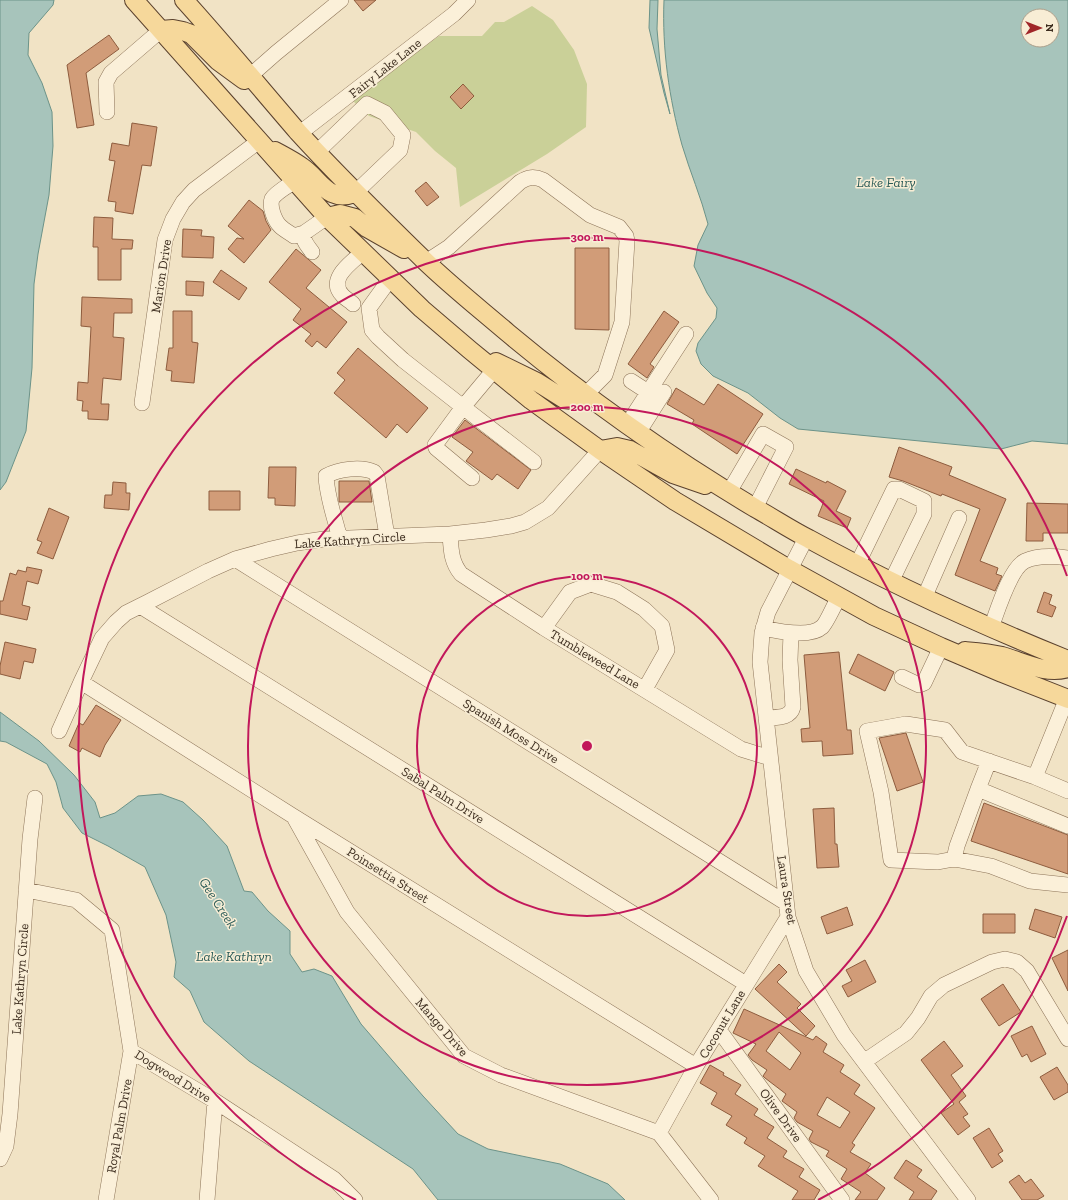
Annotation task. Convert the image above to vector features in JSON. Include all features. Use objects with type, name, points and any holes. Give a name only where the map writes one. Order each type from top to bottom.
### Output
[{"type":"main road","points":[[134,0],[327,217],[422,309],[531,400],[600,450],[675,501],[789,569],[874,616],[941,647],[1002,673],[1068,698]]},
{"type":"main road","points":[[184,0],[270,100],[355,193],[426,262],[483,312],[585,395],[632,429],[731,494],[806,538],[924,598],[1068,660]]},
{"type":"main road","points":[[161,30],[173,29],[191,34],[218,61],[270,100]]},
{"type":"main road","points":[[259,141],[303,167],[324,188],[334,194],[346,196],[355,193]]},
{"type":"main road","points":[[327,217],[340,214],[355,218],[367,228],[426,262]]},
{"type":"main road","points":[[470,350],[537,382],[564,399],[580,400],[585,395]]},
{"type":"main road","points":[[600,450],[617,447],[630,450],[673,474],[731,494]]},
{"type":"main road","points":[[941,647],[1001,656],[1044,669],[1056,670],[1068,668]]},
{"type":"street","points":[[250,76],[341,0]]},
{"type":"street","name":"Fairy Lake Lane","points":[[300,133],[454,14],[468,0]]},
{"type":"street","points":[[106,112],[106,82],[111,73],[161,30]]},
{"type":"street","points":[[354,91],[367,104],[385,113],[403,135],[400,150],[355,193]]},
{"type":"street","points":[[317,152],[367,104]]},
{"type":"street","name":"Marion Drive","points":[[142,403],[165,240],[172,219],[183,202],[194,190],[259,141]]},
{"type":"street","points":[[426,262],[449,246],[520,182],[531,177],[537,177],[543,180],[590,216],[619,227],[623,231],[627,241],[622,322],[605,374],[585,395]]},
{"type":"street","points":[[295,181],[276,195],[272,201],[271,206],[280,227],[294,236],[304,233],[327,217]]},
{"type":"street","points":[[304,233],[303,236],[305,243],[312,252]]},
{"type":"street","points":[[353,304],[342,295],[338,287],[338,278],[342,272],[363,252]]},
{"type":"street","points":[[390,278],[368,308],[372,330],[403,360],[534,462]]},
{"type":"street","points":[[632,429],[648,392],[686,334]]},
{"type":"street","points":[[472,478],[436,448],[435,444],[494,370]]},
{"type":"street","points":[[631,381],[648,392]]},
{"type":"street","points":[[632,429],[664,392]]},
{"type":"street","points":[[731,494],[763,434],[786,447],[755,508]]},
{"type":"street","name":"Lake Kathryn Circle","points":[[59,731],[102,638],[126,613],[208,571],[270,548],[297,543],[340,539],[450,534],[510,526],[525,522],[548,508],[600,450]]},
{"type":"street","points":[[340,539],[332,508],[328,499],[326,476],[346,470],[363,469],[374,472],[377,476],[387,536]]},
{"type":"street","points":[[857,565],[894,489],[899,489],[924,501],[924,514],[891,582]]},
{"type":"street","points":[[924,598],[959,518]]},
{"type":"street","name":"Tumbleweed Lane","points":[[450,534],[452,560],[455,567],[461,574],[544,628],[741,749],[770,758]]},
{"type":"street","name":"Laura Street","points":[[806,538],[768,612],[763,628],[760,662],[787,910],[806,971],[844,1035],[968,1200]]},
{"type":"street","points":[[991,628],[1015,570],[1024,562],[1042,557],[1056,556],[1068,558]]},
{"type":"street","name":"Spanish Moss Drive","points":[[235,560],[787,910]]},
{"type":"street","points":[[544,628],[570,592],[591,584],[617,592],[644,609],[662,626],[667,650],[645,690]]},
{"type":"street","points":[[763,628],[791,633],[812,632],[822,627],[839,596]]},
{"type":"street","name":"Sabal Palm Drive","points":[[140,606],[746,984]]},
{"type":"street","points":[[766,718],[785,716],[792,712],[790,660],[791,633]]},
{"type":"street","points":[[902,677],[919,685],[924,683],[941,647]]},
{"type":"street","name":"Poinsettia Street","points":[[81,682],[293,816],[696,1066]]},
{"type":"street","points":[[1035,777],[1068,698]]},
{"type":"street","points":[[1068,791],[1035,777],[962,752],[945,730],[906,724],[867,731],[881,792],[891,860],[938,862],[954,859],[990,866],[1030,881],[1068,885]]},
{"type":"street","points":[[954,859],[957,846],[989,761]]},
{"type":"street","points":[[978,789],[1068,826]]},
{"type":"street","name":"Lake Kathryn Circle","points":[[0,1159],[6,1146],[10,1114],[30,839],[35,798]]},
{"type":"street","name":"Mango Drive","points":[[293,816],[347,912],[464,1056],[502,1075],[659,1134]]},
{"type":"street","name":"Dogwood Drive","points":[[26,890],[76,900],[112,930],[131,1051],[215,1102],[334,1179],[355,1200]]},
{"type":"street","name":"Coconut Lane","points":[[659,1134],[696,1066],[746,984],[787,910]]},
{"type":"street","points":[[865,1061],[906,1033],[932,996],[944,984],[992,962],[1005,959],[1017,962],[1027,971],[1066,1029]]},
{"type":"street","name":"Olive Drive","points":[[719,1030],[842,1200]]},
{"type":"street","name":"Royal Palm Drive","points":[[106,1200],[131,1051]]},
{"type":"street","points":[[207,1200],[215,1102]]},
{"type":"street","points":[[659,1134],[711,1200]]},
{"type":"green space","points":[[532,6],[553,20],[574,50],[587,84],[586,127],[547,154],[460,207],[456,168],[435,151],[416,132],[369,116],[353,101],[401,63],[439,36],[482,36],[495,22],[504,22]]},
{"type":"water","points":[[0,0],[54,0],[53,5],[29,33],[28,55],[42,83],[52,112],[53,146],[49,195],[34,284],[32,368],[26,431],[6,482],[0,490]]},
{"type":"water","points":[[650,0],[658,0],[657,29],[661,75],[670,114],[649,28]]},
{"type":"water","name":"Lake Fairy","points":[[664,0],[1068,0],[1068,444],[1032,441],[1001,449],[798,429],[780,418],[748,393],[713,376],[701,364],[696,351],[698,343],[716,318],[717,308],[707,293],[694,266],[698,245],[708,224],[677,127],[667,73],[664,37]]},
{"type":"water","name":"Lake Kathryn","points":[[0,712],[39,741],[74,775],[95,802],[100,818],[115,813],[138,796],[161,794],[183,802],[203,820],[227,846],[244,891],[252,892],[268,911],[290,931],[290,954],[302,972],[314,969],[332,976],[361,1024],[458,1134],[488,1149],[560,1164],[608,1184],[625,1200],[438,1200],[413,1169],[249,1061],[204,1022],[190,991],[174,977],[176,962],[166,915],[145,867],[82,833],[63,808],[56,782],[47,764],[6,742],[0,741]]},
{"type":"building","points":[[354,0],[376,0],[363,11]]},
{"type":"building","points":[[109,35],[119,49],[86,73],[94,125],[77,128],[67,65]]},
{"type":"building","points":[[463,84],[474,96],[461,109],[450,97]]},
{"type":"building","points":[[132,123],[157,127],[151,166],[142,165],[133,214],[115,211],[116,202],[108,201],[115,161],[109,160],[112,143],[129,146]]},
{"type":"building","points":[[426,182],[439,197],[427,206],[415,191]]},
{"type":"building","points":[[249,200],[263,211],[271,230],[244,263],[228,249],[237,238],[244,239],[228,226]]},
{"type":"building","points":[[94,217],[113,218],[112,239],[133,240],[132,249],[121,249],[121,280],[98,280],[98,247],[93,247]]},
{"type":"building","points":[[183,229],[202,230],[201,236],[214,237],[213,258],[182,257]]},
{"type":"building","points":[[575,248],[609,248],[609,330],[575,329]]},
{"type":"building","points":[[296,249],[321,270],[306,288],[347,322],[326,348],[317,341],[312,347],[305,341],[311,334],[293,320],[301,309],[269,282]]},
{"type":"building","points":[[221,270],[247,288],[239,300],[213,282]]},
{"type":"building","points":[[186,281],[204,282],[203,296],[186,295]]},
{"type":"building","points":[[82,297],[132,299],[132,313],[114,313],[113,337],[124,338],[121,380],[103,378],[101,404],[109,404],[108,420],[88,419],[88,411],[82,411],[83,401],[77,400],[78,382],[88,383],[91,327],[81,326]]},
{"type":"building","points":[[173,311],[192,311],[192,342],[198,343],[194,383],[171,381],[172,371],[166,370],[169,348],[173,348]]},
{"type":"building","points":[[664,311],[679,322],[650,364],[654,367],[647,378],[628,364]]},
{"type":"building","points":[[358,348],[428,408],[407,433],[397,424],[386,438],[334,393],[345,380],[337,373]]},
{"type":"building","points":[[718,384],[763,414],[737,454],[692,424],[694,420],[667,404],[676,388],[704,405]]},
{"type":"building","points":[[465,420],[531,470],[518,489],[497,474],[492,480],[466,461],[473,452],[452,437]]},
{"type":"building","points":[[899,447],[952,467],[949,475],[1006,499],[980,561],[998,568],[996,574],[1002,576],[995,591],[955,575],[980,509],[942,494],[941,496],[889,477]]},
{"type":"building","points":[[269,467],[296,467],[295,506],[275,505],[275,498],[268,498]]},
{"type":"building","points":[[796,469],[826,483],[827,481],[846,491],[836,511],[851,518],[847,528],[818,516],[824,501],[789,484]]},
{"type":"building","points":[[339,481],[369,481],[372,502],[339,502]]},
{"type":"building","points":[[113,482],[126,483],[126,493],[130,493],[129,510],[104,508],[105,495],[112,495]]},
{"type":"building","points":[[209,491],[240,491],[240,510],[209,510]]},
{"type":"building","points":[[1027,503],[1068,504],[1068,533],[1043,533],[1043,541],[1026,541]]},
{"type":"building","points":[[49,508],[69,517],[53,559],[37,553],[42,542],[37,540]]},
{"type":"building","points":[[27,567],[42,570],[38,584],[27,581],[22,605],[30,607],[27,620],[0,614],[0,601],[3,601],[10,573],[16,575],[18,570],[26,572]]},
{"type":"building","points":[[1044,592],[1052,595],[1049,604],[1056,607],[1052,617],[1037,612]]},
{"type":"building","points":[[5,642],[36,649],[33,663],[24,661],[20,679],[0,674],[0,666]]},
{"type":"building","points":[[839,652],[847,730],[851,730],[853,754],[823,756],[822,741],[802,742],[801,729],[810,728],[804,655]]},
{"type":"building","points":[[858,654],[894,672],[885,691],[849,673]]},
{"type":"building","points":[[96,705],[121,720],[105,745],[100,757],[82,748],[80,752],[69,746],[79,723],[83,725]]},
{"type":"building","points":[[906,733],[923,782],[897,791],[879,738]]},
{"type":"building","points":[[984,803],[1068,835],[1068,874],[971,841]]},
{"type":"building","points":[[834,808],[835,844],[837,844],[839,867],[817,868],[813,809]]},
{"type":"building","points":[[847,907],[853,925],[827,934],[821,917]]},
{"type":"building","points":[[1035,909],[1062,917],[1055,938],[1029,929]]},
{"type":"building","points":[[983,914],[1015,914],[1015,933],[983,933]]},
{"type":"building","points":[[1068,950],[1068,991],[1052,958]]},
{"type":"building","points":[[865,960],[876,982],[848,997],[842,986],[852,981],[846,970]]},
{"type":"building","points":[[779,964],[787,972],[777,982],[801,1004],[797,1008],[815,1026],[806,1036],[755,989]]},
{"type":"building","points":[[1003,984],[1021,1012],[999,1026],[981,999]]},
{"type":"building","points":[[744,1009],[813,1040],[816,1036],[827,1044],[823,1052],[844,1065],[840,1072],[860,1085],[854,1094],[875,1108],[852,1143],[855,1145],[850,1152],[871,1164],[865,1173],[885,1188],[877,1200],[855,1200],[861,1192],[841,1179],[847,1169],[826,1156],[829,1151],[811,1142],[809,1139],[813,1131],[797,1122],[794,1118],[797,1112],[782,1101],[786,1094],[763,1076],[767,1070],[752,1060],[748,1055],[756,1044],[733,1033]],"holes":[[[779,1032],[801,1053],[790,1070],[766,1051]],[[827,1097],[850,1112],[840,1128],[817,1115]]]},
{"type":"building","points":[[1032,1026],[1046,1054],[1031,1062],[1027,1054],[1022,1057],[1011,1036]]},
{"type":"building","points":[[944,1041],[963,1066],[951,1075],[966,1096],[959,1102],[968,1114],[963,1117],[970,1126],[958,1135],[941,1113],[954,1104],[921,1060]]},
{"type":"building","points":[[710,1065],[724,1073],[723,1075],[741,1085],[735,1094],[758,1109],[754,1115],[774,1127],[767,1138],[787,1151],[783,1157],[804,1169],[799,1177],[820,1190],[814,1200],[792,1200],[798,1191],[758,1166],[765,1156],[744,1143],[747,1138],[726,1125],[732,1116],[711,1104],[717,1093],[700,1083]]},
{"type":"building","points":[[1057,1067],[1068,1085],[1068,1092],[1054,1100],[1040,1077]]},
{"type":"building","points":[[989,1128],[1003,1151],[998,1154],[1003,1161],[992,1168],[973,1138]]},
{"type":"building","points":[[906,1160],[922,1170],[917,1177],[937,1191],[931,1200],[909,1200],[914,1192],[894,1178]]},
{"type":"building","points":[[1019,1175],[1025,1183],[1031,1179],[1044,1196],[1037,1200],[1022,1200],[1009,1182]]},
{"type":"water label","name":"Gee Creek","points":[[218,903]]}]
